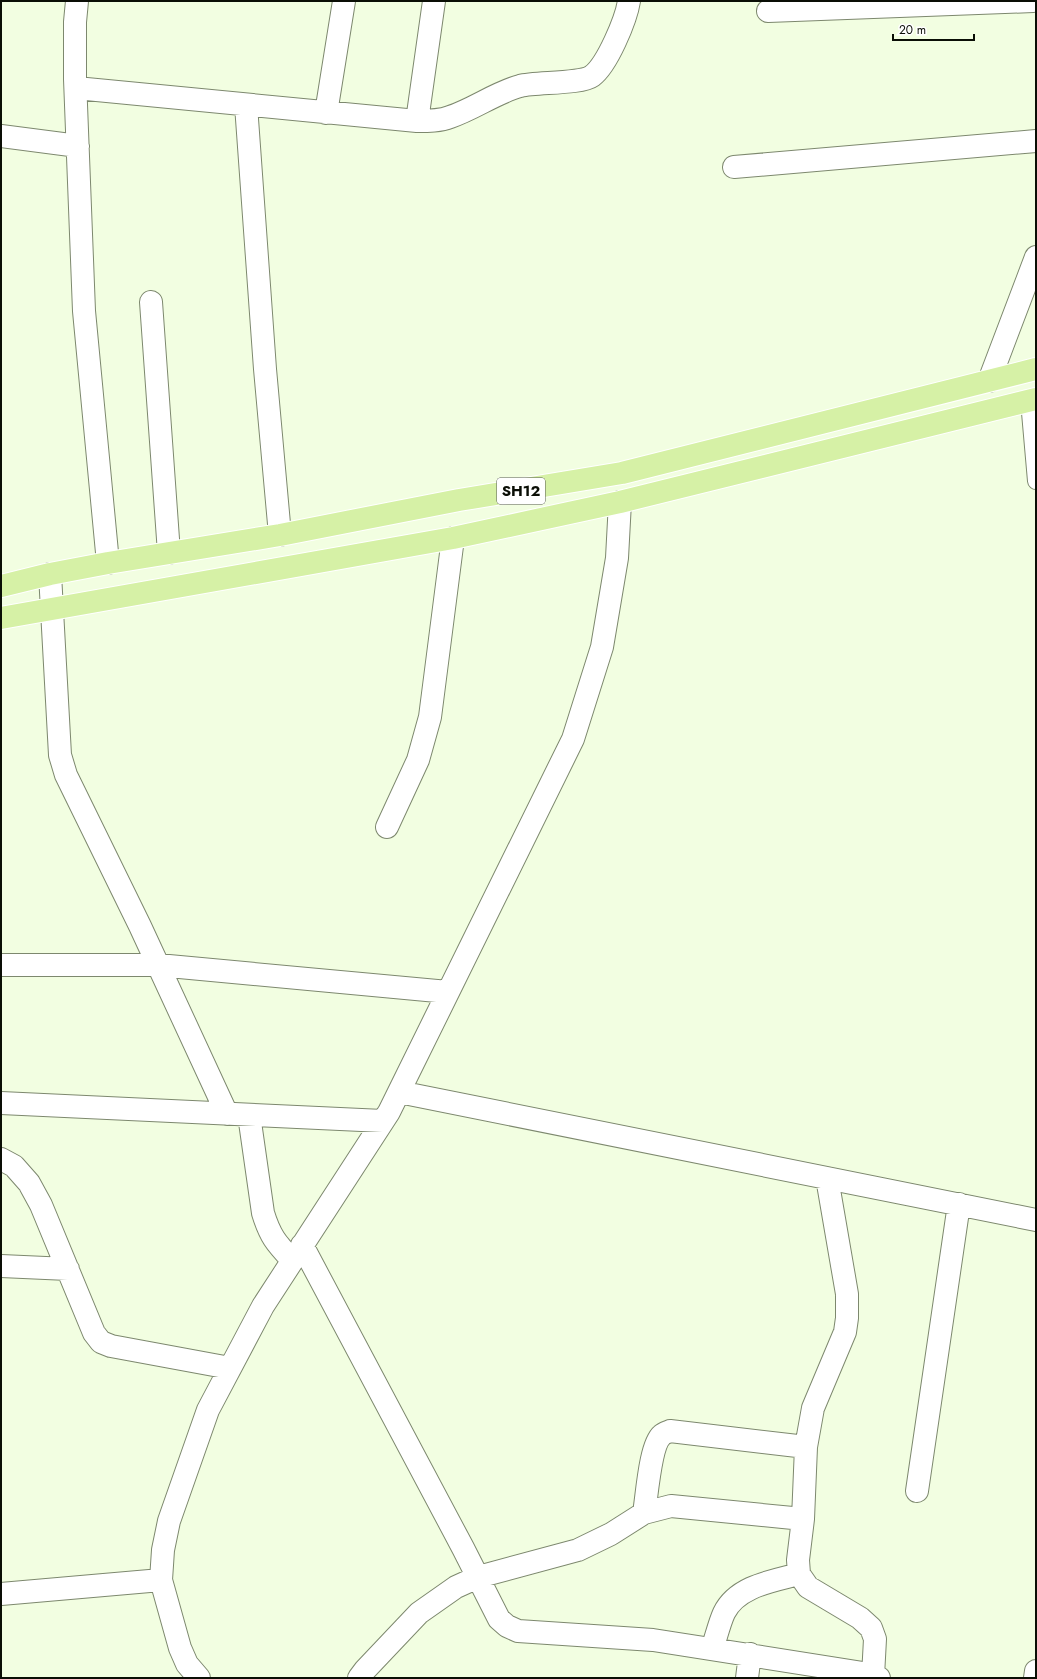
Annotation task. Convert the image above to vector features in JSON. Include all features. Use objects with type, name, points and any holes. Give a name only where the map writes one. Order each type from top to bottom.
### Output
[{"type":"main road","name":"SH12","points":[[1,586],[50,574],[280,535],[459,500],[622,473],[1036,369]]},
{"type":"main road","points":[[1,618],[453,538],[620,502],[1032,400]]},
{"type":"street","points":[[77,1],[75,22],[76,88],[84,311],[108,564]]},
{"type":"street","points":[[326,113],[344,1]]},
{"type":"street","points":[[417,121],[434,1]]},
{"type":"street","points":[[76,88],[326,113],[431,121],[450,118],[519,86],[590,78],[598,71],[606,60],[626,16],[629,1]]},
{"type":"street","points":[[768,11],[1033,1]]},
{"type":"street","points":[[246,105],[265,369],[280,535]]},
{"type":"street","points":[[1,136],[78,146]]},
{"type":"street","points":[[734,166],[1036,141]]},
{"type":"street","points":[[989,382],[1036,257]]},
{"type":"street","points":[[151,302],[169,553]]},
{"type":"street","points":[[188,1673],[161,1580],[162,1550],[169,1521],[208,1410],[263,1306],[389,1112],[573,739],[602,647],[618,558],[620,502]]},
{"type":"street","points":[[387,827],[418,760],[430,717],[453,538]]},
{"type":"street","points":[[50,574],[60,755],[66,775],[228,1114]]},
{"type":"street","points":[[1,965],[158,965],[448,992]]},
{"type":"street","points":[[399,1092],[1036,1220]]},
{"type":"street","points":[[1,1103],[383,1121]]},
{"type":"street","points":[[249,1115],[263,1213],[267,1228],[274,1242],[297,1253],[478,1577],[499,1619],[518,1631],[654,1640],[750,1654],[863,1673],[876,1677],[875,1639],[871,1628],[860,1618],[808,1587],[799,1574],[798,1560],[803,1519],[806,1447],[813,1408],[844,1332],[847,1318],[847,1294],[827,1178]]},
{"type":"street","points":[[1,1159],[14,1166],[28,1182],[41,1205],[94,1333],[101,1342],[111,1346],[230,1368]]},
{"type":"street","points":[[917,1491],[959,1204]]},
{"type":"street","points":[[1,1266],[68,1270]]},
{"type":"street","points":[[644,1512],[652,1459],[657,1442],[662,1434],[670,1431],[806,1447]]},
{"type":"street","points":[[360,1678],[365,1670],[419,1613],[456,1587],[478,1577],[578,1550],[611,1534],[644,1512],[671,1506],[803,1519]]},
{"type":"street","points":[[712,1649],[724,1612],[736,1599],[752,1587],[799,1574]]},
{"type":"street","points":[[1,1594],[161,1580]]},
{"type":"street","points":[[747,1678],[750,1654]]},
{"type":"street","points":[[1035,1678],[1036,1671]]},
{"type":"lane","points":[[1032,400],[1036,481]]}]
